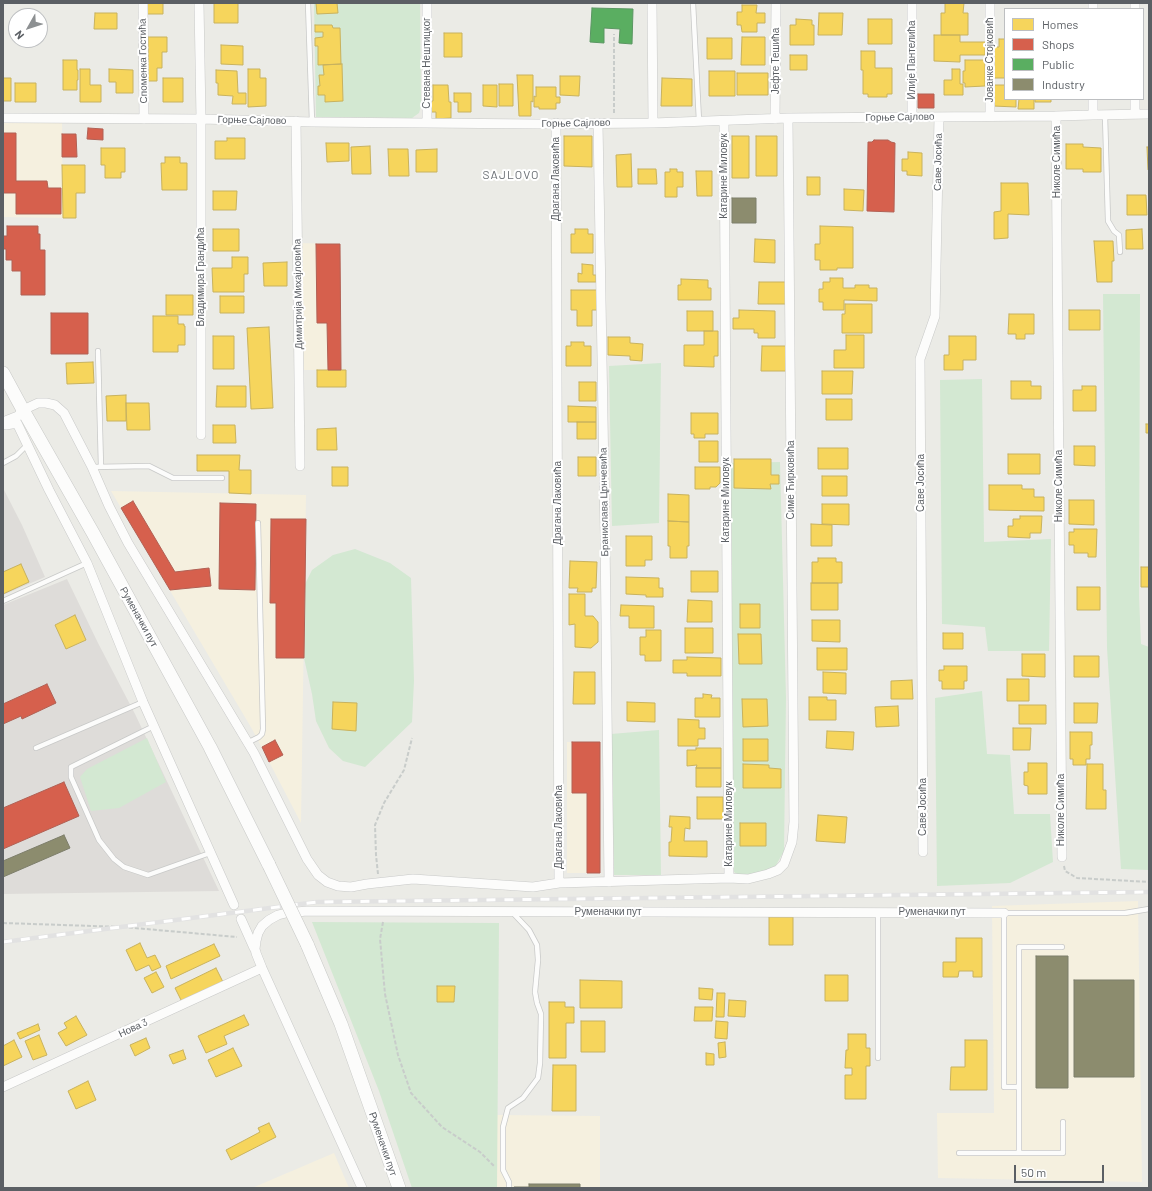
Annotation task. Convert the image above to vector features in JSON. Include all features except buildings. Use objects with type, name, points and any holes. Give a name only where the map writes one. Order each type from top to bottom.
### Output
[{"type":"main road","name":"Руменачки пут","points":[[3,373],[166,665],[269,864],[341,1024],[399,1188]]},
{"type":"street","name":"Споменка Гостића","points":[[143,3],[144,119]]},
{"type":"street","name":"Владимира Грандића","points":[[199,3],[201,119],[201,435]]},
{"type":"street","name":"Стевана Нештицког","points":[[427,3],[427,123]]},
{"type":"street","points":[[652,3],[653,122]]},
{"type":"street","name":"Јефте Тешића","points":[[775,119],[776,3]]},
{"type":"street","name":"Илије Пантелића","points":[[912,3],[912,117]]},
{"type":"street","name":"Јованке Стојковић","points":[[990,3],[990,116]]},
{"type":"street","points":[[1093,100],[1093,115]]},
{"type":"street","points":[[1135,100],[1135,114]]},
{"type":"street","name":"Горње Сајлово","points":[[3,118],[201,119],[427,123],[614,123],[788,118],[1149,114]]},
{"type":"street","name":"Николе Симића","points":[[1056,116],[1062,857]]},
{"type":"street","name":"Саве Јосића","points":[[923,852],[920,358],[934,316],[939,117]]},
{"type":"street","name":"Симе Ћирковића","points":[[3,422],[18,416],[23,410],[32,405],[42,402],[55,405],[60,408],[68,418],[80,445],[97,467],[109,506],[128,543],[254,753],[307,859],[318,875],[327,882],[344,887],[351,887],[413,879],[533,887],[560,883],[758,878],[778,870],[784,864],[792,842],[794,822],[788,118]]},
{"type":"street","name":"Димитрија Михајловића","points":[[296,121],[300,466]]},
{"type":"street","name":"Катарине Миловук","points":[[724,121],[729,878]]},
{"type":"street","name":"Драгана Лаковића","points":[[556,123],[560,883]]},
{"type":"street","name":"Бранислава Црнчевића","points":[[598,123],[605,519],[609,882]]},
{"type":"street","points":[[3,426],[17,423],[49,490],[87,563],[143,702],[234,905]]},
{"type":"street","name":"Руменачки пут","points":[[362,1188],[256,953],[255,949],[258,933],[262,926],[269,920],[286,913],[299,911],[1004,913]]},
{"type":"street","points":[[241,919],[256,953]]},
{"type":"street","name":"Нова 3","points":[[3,1087],[262,968]]},
{"type":"lane","points":[[308,3],[312,122]]},
{"type":"lane","points":[[693,3],[699,121]]},
{"type":"lane","points":[[1105,115],[1108,221],[1114,231],[1119,235],[1120,252]]},
{"type":"lane","points":[[98,352],[97,467],[149,466],[173,478],[222,478]]},
{"type":"lane","points":[[3,463],[16,456],[28,444]]},
{"type":"lane","points":[[247,743],[259,737],[262,734],[263,729],[258,523]]},
{"type":"lane","points":[[3,601],[87,563]]},
{"type":"lane","points":[[36,748],[143,702]]},
{"type":"lane","points":[[154,726],[71,767],[71,777],[99,840],[114,859],[124,867],[148,875],[210,853]]},
{"type":"lane","points":[[1019,1087],[1004,1087],[1004,913],[1125,913],[1149,909]]},
{"type":"lane","points":[[510,1188],[510,1182],[503,1170],[504,1127],[508,1108],[523,1098],[538,1078],[540,1063],[541,1014],[537,1002],[536,992],[538,960],[537,945],[529,930],[511,911]]},
{"type":"lane","points":[[878,912],[878,1058]]},
{"type":"lane","points":[[1019,1153],[1019,947],[1062,947]]},
{"type":"lane","points":[[959,1153],[1063,1153],[1063,1122]]},
{"type":"path","points":[[614,34],[614,123]]},
{"type":"path","points":[[379,883],[376,855],[376,825],[384,803],[404,770],[412,738]]},
{"type":"path","points":[[1062,857],[1065,871],[1077,878],[1149,882]]},
{"type":"path","points":[[385,911],[380,939],[385,994],[398,1055],[411,1093],[442,1127],[480,1152],[510,1182]]},
{"type":"path","points":[[3,923],[123,927],[250,938]]},
{"type":"shaded area","points":[[3,121],[62,122],[63,218],[3,217]]},
{"type":"shaded area","points":[[297,243],[340,244],[341,370],[299,370]]},
{"type":"shaded area","points":[[3,488],[22,525],[45,577],[3,595]]},
{"type":"shaded area","points":[[111,491],[306,495],[301,823],[252,729]]},
{"type":"shaded area","points":[[67,579],[135,714],[219,891],[3,894],[3,605]]},
{"type":"shaded area","points":[[567,742],[600,742],[600,873],[567,873]]},
{"type":"shaded area","points":[[1138,901],[1142,1182],[938,1178],[937,1113],[994,1113],[992,906]]},
{"type":"shaded area","points":[[497,1115],[600,1116],[600,1188],[497,1188]]},
{"type":"shaded area","points":[[334,1153],[349,1188],[252,1188]]},
{"type":"green space","points":[[314,3],[420,3],[421,106],[419,113],[412,118],[316,117]]},
{"type":"green space","points":[[1103,294],[1140,294],[1139,596],[1141,644],[1149,647],[1149,870],[1121,869],[1107,648]]},
{"type":"green space","points":[[661,363],[659,523],[612,526],[609,366]]},
{"type":"green space","points":[[982,379],[984,542],[1051,539],[1049,651],[988,651],[985,627],[942,624],[940,380]]},
{"type":"green space","points":[[780,462],[786,698],[784,851],[775,867],[757,876],[738,875],[734,872],[732,866],[730,463]]},
{"type":"green space","points":[[355,549],[390,563],[411,578],[414,681],[412,722],[365,767],[343,761],[329,748],[316,721],[304,658],[305,584],[312,570],[333,555]]},
{"type":"green space","points":[[982,691],[987,754],[1010,755],[1014,814],[1050,814],[1053,862],[1010,883],[937,886],[935,698]]},
{"type":"green space","points":[[659,730],[661,875],[614,875],[611,734]]},
{"type":"green space","points":[[147,738],[166,782],[119,808],[91,811],[80,777],[87,769]]},
{"type":"green space","points":[[312,922],[499,923],[497,1188],[412,1188],[379,1091]]},
{"type":"railway","points":[[3,942],[317,902],[1149,892]]},
{"type":"district","name":"SAJLOVO","points":[[511,175]]}]
